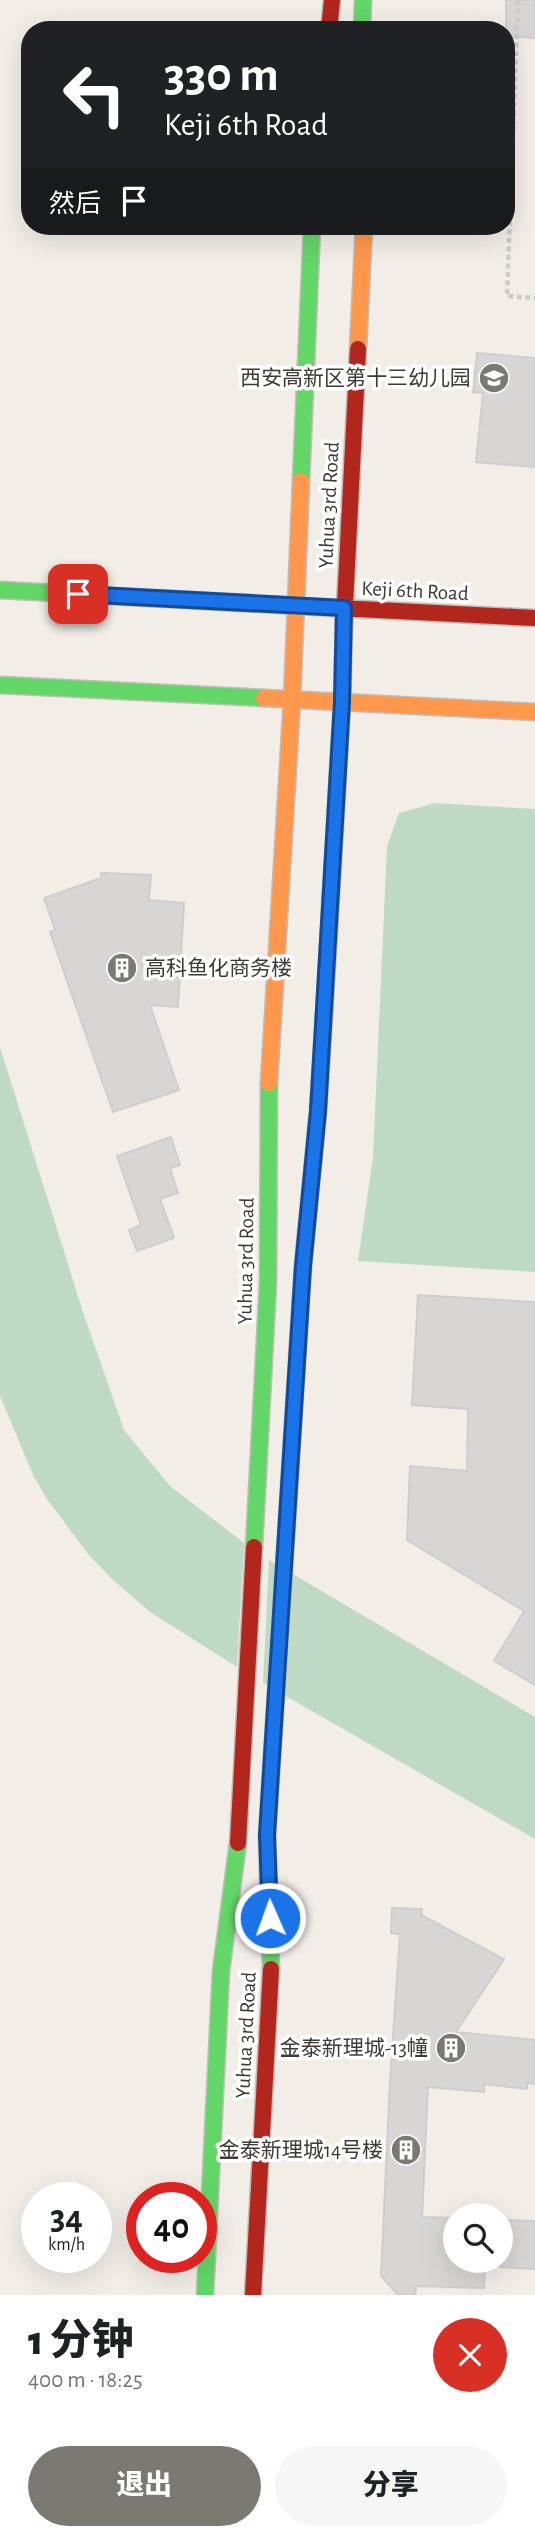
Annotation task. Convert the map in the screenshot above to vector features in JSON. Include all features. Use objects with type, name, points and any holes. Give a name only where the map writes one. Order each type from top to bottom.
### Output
[{"type":"street","points":[[330,21],[332,0]]},
{"type":"street","points":[[362,21],[363,0]]},
{"type":"street","name":"Yuhua 3rd Road","points":[[209,2292],[221,1971],[239,1823],[268,1283],[267,1112],[292,700],[312,235]]},
{"type":"street","name":"Yuhua 3rd Road","points":[[249,2294],[271,1973],[268,1821],[303,1266],[318,1111],[342,702],[344,608],[364,235]]},
{"type":"street","name":"Keji 6th Road","points":[[0,590],[535,618]]},
{"type":"street","points":[[0,685],[535,712]]},
{"type":"path","points":[[515,81],[518,0]]},
{"type":"path","points":[[509,235],[507,296],[535,298]]},
{"type":"green space","points":[[435,803],[535,809],[535,1272],[358,1261],[373,1157],[387,846],[399,813]]},
{"type":"green space","points":[[0,1047],[83,1312],[124,1430],[170,1486],[244,1543],[237,1667],[150,1612],[88,1554],[34,1477],[0,1396]]},
{"type":"green space","points":[[269,1560],[535,1717],[535,1839],[263,1683]]},
{"type":"building","points":[[506,0],[535,0],[535,38],[515,37],[515,21],[506,21]]},
{"type":"building","points":[[477,353],[535,358],[535,467],[476,462],[483,393],[473,392]]},
{"type":"building","name":"高科鱼化商务楼","points":[[101,873],[151,875],[149,900],[184,903],[178,1007],[150,1005],[179,1090],[113,1112],[50,932],[55,930],[44,898],[101,878]]},
{"type":"building","points":[[171,1137],[180,1165],[170,1168],[178,1193],[160,1199],[174,1238],[137,1251],[129,1230],[141,1225],[117,1156]]},
{"type":"building","points":[[418,1295],[535,1302],[535,1685],[494,1661],[524,1611],[407,1540],[410,1466],[467,1471],[468,1409],[412,1405]]},
{"type":"building","points":[[392,1908],[422,1909],[421,1915],[504,1959],[456,2032],[535,2040],[535,2084],[527,2083],[527,2089],[484,2084],[484,2092],[428,2087],[422,2217],[443,2218],[443,2273],[485,2273],[484,2288],[416,2286],[415,2295],[398,2295],[381,2276],[400,1934],[391,1933]]},
{"type":"building","points":[[513,2220],[535,2221],[535,2269],[513,2268]]},
{"type":"traffic: fast","points":[[362,21],[363,0]]},
{"type":"traffic: fast","points":[[301,481],[312,235]]},
{"type":"traffic: fast","points":[[0,590],[338,608]]},
{"type":"traffic: fast","points":[[324,1015],[344,624]]},
{"type":"traffic: fast","points":[[0,685],[264,698]]},
{"type":"traffic: fast","points":[[254,1547],[268,1283],[269,1083]]},
{"type":"traffic: fast","points":[[271,1969],[267,1835],[281,1614]]},
{"type":"traffic: fast","points":[[205,2295],[221,1971],[238,1843]]},
{"type":"traffic: slow","points":[[358,349],[364,235]]},
{"type":"traffic: slow","points":[[269,1083],[292,700],[301,481]]},
{"type":"traffic: slow","points":[[264,698],[535,712]]},
{"type":"traffic: slow","points":[[281,1614],[303,1266],[324,1015]]},
{"type":"traffic: jam","points":[[330,21],[332,0]]},
{"type":"traffic: jam","points":[[344,624],[358,349]]},
{"type":"traffic: jam","points":[[338,608],[535,618]]},
{"type":"traffic: jam","points":[[238,1843],[254,1547]]},
{"type":"traffic: jam","points":[[253,2295],[271,1969]]},
{"type":"place","name":"西安高新区第十三幼儿园","points":[[494,378]]},
{"type":"place","name":"高科鱼化商务楼","points":[[122,968]]},
{"type":"place","name":"金泰新理城-13幢","points":[[451,2048]]},
{"type":"place","name":"金泰新理城14号楼","points":[[406,2150]]},
{"type":"route","points":[[78,594],[344,608],[342,702],[318,1111],[303,1266],[267,1835],[270,1918]]}]
